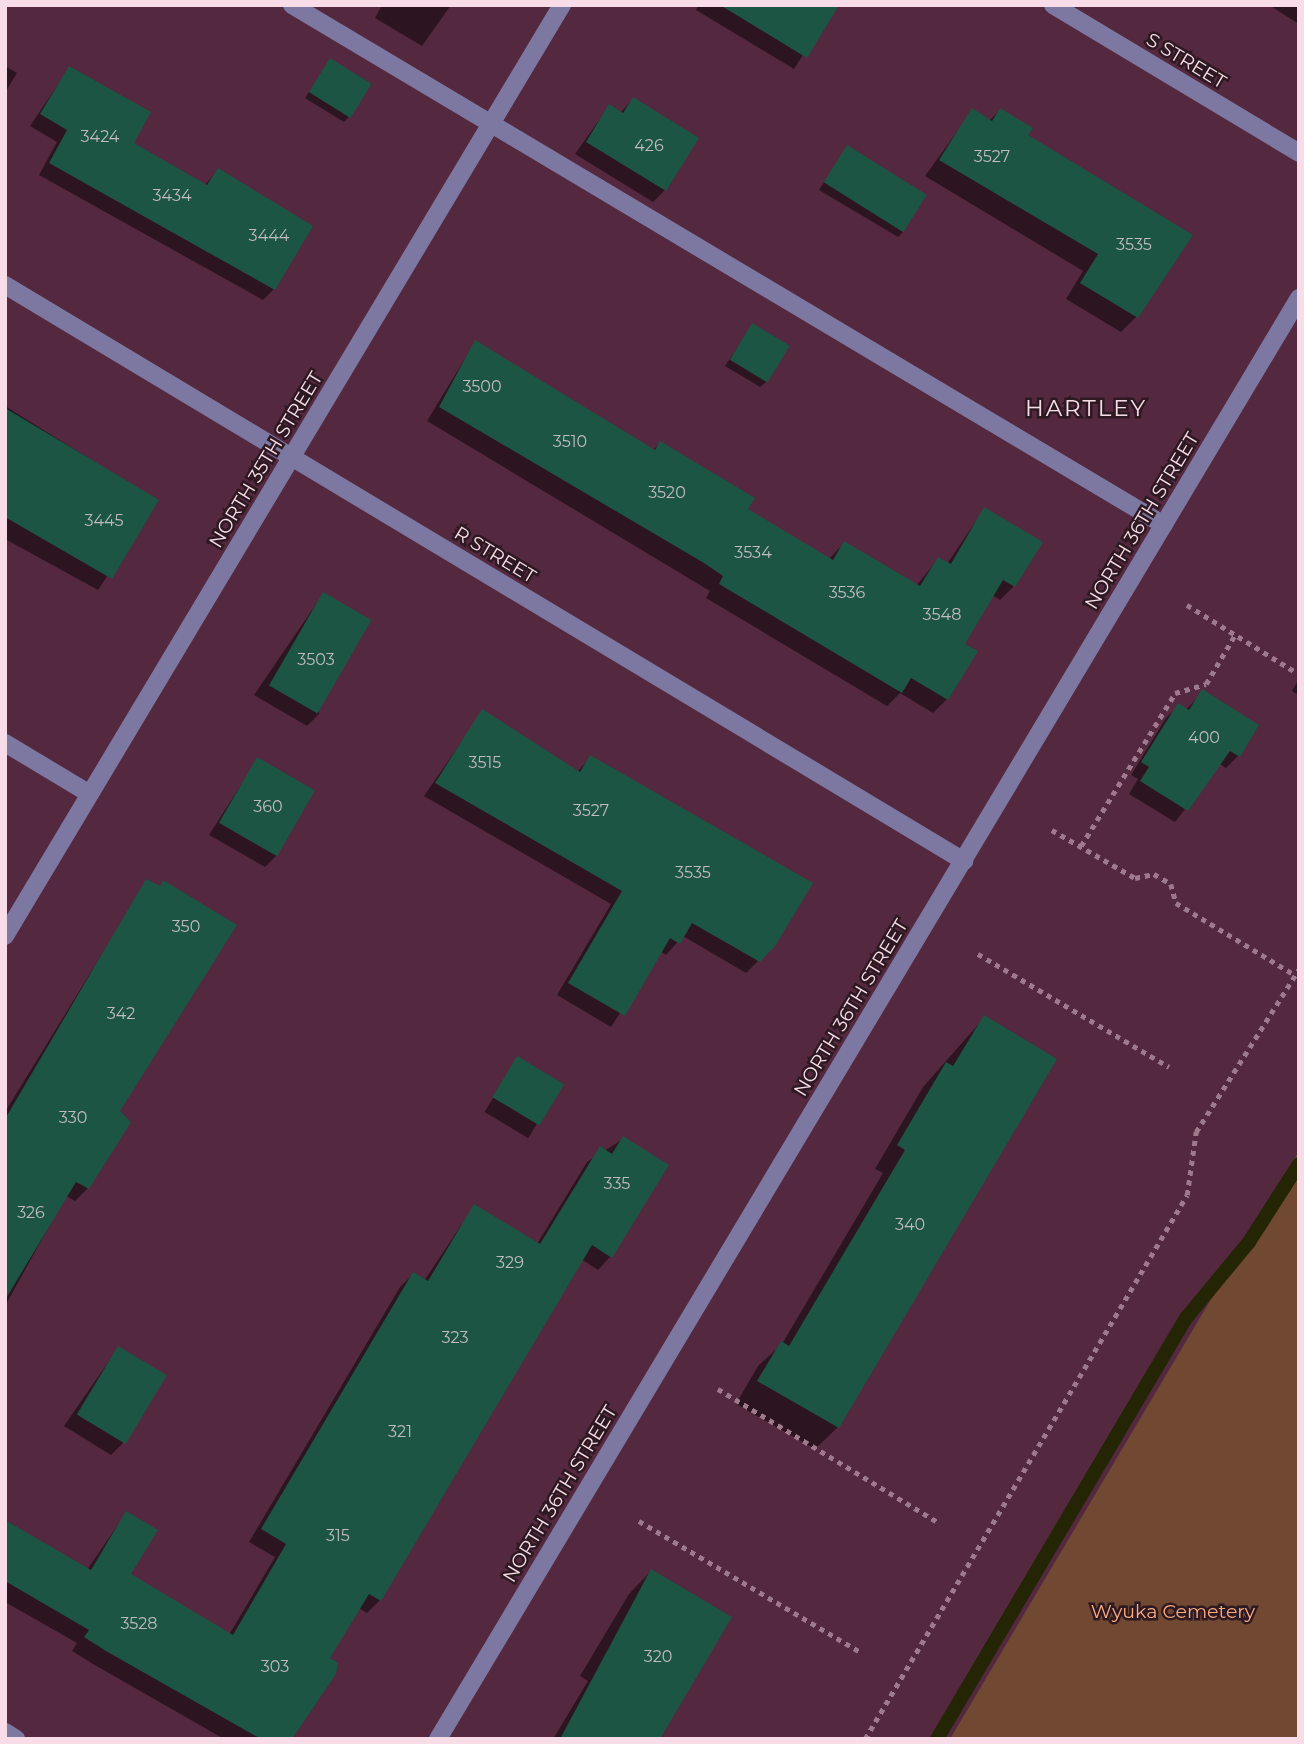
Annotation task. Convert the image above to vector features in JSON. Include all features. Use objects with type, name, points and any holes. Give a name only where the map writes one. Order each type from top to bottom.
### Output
[{"type":"street","points":[[292,5],[1164,525]]},
{"type":"street","name":"NORTH 35TH STREET","points":[[5,936],[562,5]]},
{"type":"street","name":"S STREET","points":[[1052,5],[1299,153]]},
{"type":"street","name":"R STREET","points":[[5,285],[964,861]]},
{"type":"street","name":"NORTH 36TH STREET","points":[[438,1739],[1299,298]]},
{"type":"street","points":[[5,743],[90,794]]},
{"type":"street","points":[[5,1732],[16,1739]]},
{"type":"path","points":[[1186,605],[1298,672]]},
{"type":"path","points":[[1081,846],[1175,693],[1206,684],[1235,635]]},
{"type":"path","points":[[1052,830],[1135,878],[1162,879],[1176,904],[1295,975]]},
{"type":"path","points":[[978,954],[1169,1067]]},
{"type":"path","points":[[865,1739],[1187,1195],[1196,1132],[1299,969]]},
{"type":"path","points":[[718,1389],[939,1524]]},
{"type":"path","points":[[639,1521],[862,1653]]},
{"type":"green space","name":"Wyuka Cemetery","points":[[1299,1151],[1299,1739],[950,1739]]},
{"type":"building","points":[[720,5],[839,5],[807,58]]},
{"type":"building","points":[[330,58],[372,84],[350,118],[309,92]]},
{"type":"building","points":[[69,66],[151,112],[134,143],[207,185],[218,168],[313,226],[275,290],[49,163],[67,130],[40,114]]},
{"type":"building","points":[[633,97],[699,138],[666,191],[586,142],[609,104],[623,113]]},
{"type":"building","points":[[972,108],[992,121],[1000,108],[1033,128],[1028,135],[1193,235],[1138,318],[1080,283],[1098,254],[939,160]]},
{"type":"building","points":[[847,145],[927,195],[903,232],[824,182]]},
{"type":"building","points":[[752,323],[790,346],[768,383],[730,360]]},
{"type":"building","points":[[475,340],[655,450],[660,441],[755,498],[748,509],[833,560],[844,541],[920,586],[938,557],[951,564],[984,507],[1043,542],[1015,587],[1003,580],[965,644],[978,651],[948,700],[911,678],[902,693],[719,584],[723,576],[704,563],[439,407]]},
{"type":"building","points":[[5,408],[159,500],[112,579],[5,517]]},
{"type":"building","points":[[323,592],[371,620],[317,714],[269,686]]},
{"type":"building","points":[[1202,689],[1259,725],[1240,757],[1230,751],[1188,811],[1140,781],[1149,767],[1141,762],[1178,703],[1189,710]]},
{"type":"building","points":[[482,709],[580,772],[590,755],[813,883],[775,946],[760,962],[692,923],[680,944],[670,938],[625,1016],[568,983],[622,891],[435,783]]},
{"type":"building","points":[[257,757],[315,790],[277,856],[219,823]]},
{"type":"building","points":[[146,879],[160,886],[163,880],[237,925],[120,1111],[131,1122],[89,1189],[76,1182],[5,1300],[5,1119]]},
{"type":"building","points":[[984,1015],[1057,1059],[839,1428],[757,1381],[781,1341],[789,1346],[905,1150],[897,1145],[946,1062],[953,1066]]},
{"type":"building","points":[[517,1056],[564,1084],[539,1125],[492,1097]]},
{"type":"building","points":[[623,1136],[669,1165],[612,1258],[592,1245],[381,1601],[369,1594],[330,1658],[338,1663],[336,1674],[292,1739],[261,1739],[106,1651],[84,1637],[89,1630],[5,1581],[5,1520],[91,1570],[126,1511],[158,1530],[131,1574],[233,1635],[286,1544],[261,1529],[413,1272],[428,1281],[474,1204],[540,1244],[600,1146],[612,1154]]},
{"type":"building","points":[[118,1346],[167,1375],[126,1444],[77,1415]]},
{"type":"building","points":[[651,1569],[732,1617],[660,1739],[560,1739]]},
{"type":"waterway","points":[[937,1739],[1187,1317],[1249,1242],[1299,1164]]},
{"type":"district","name":"HARTLEY","points":[[1086,408]]}]
